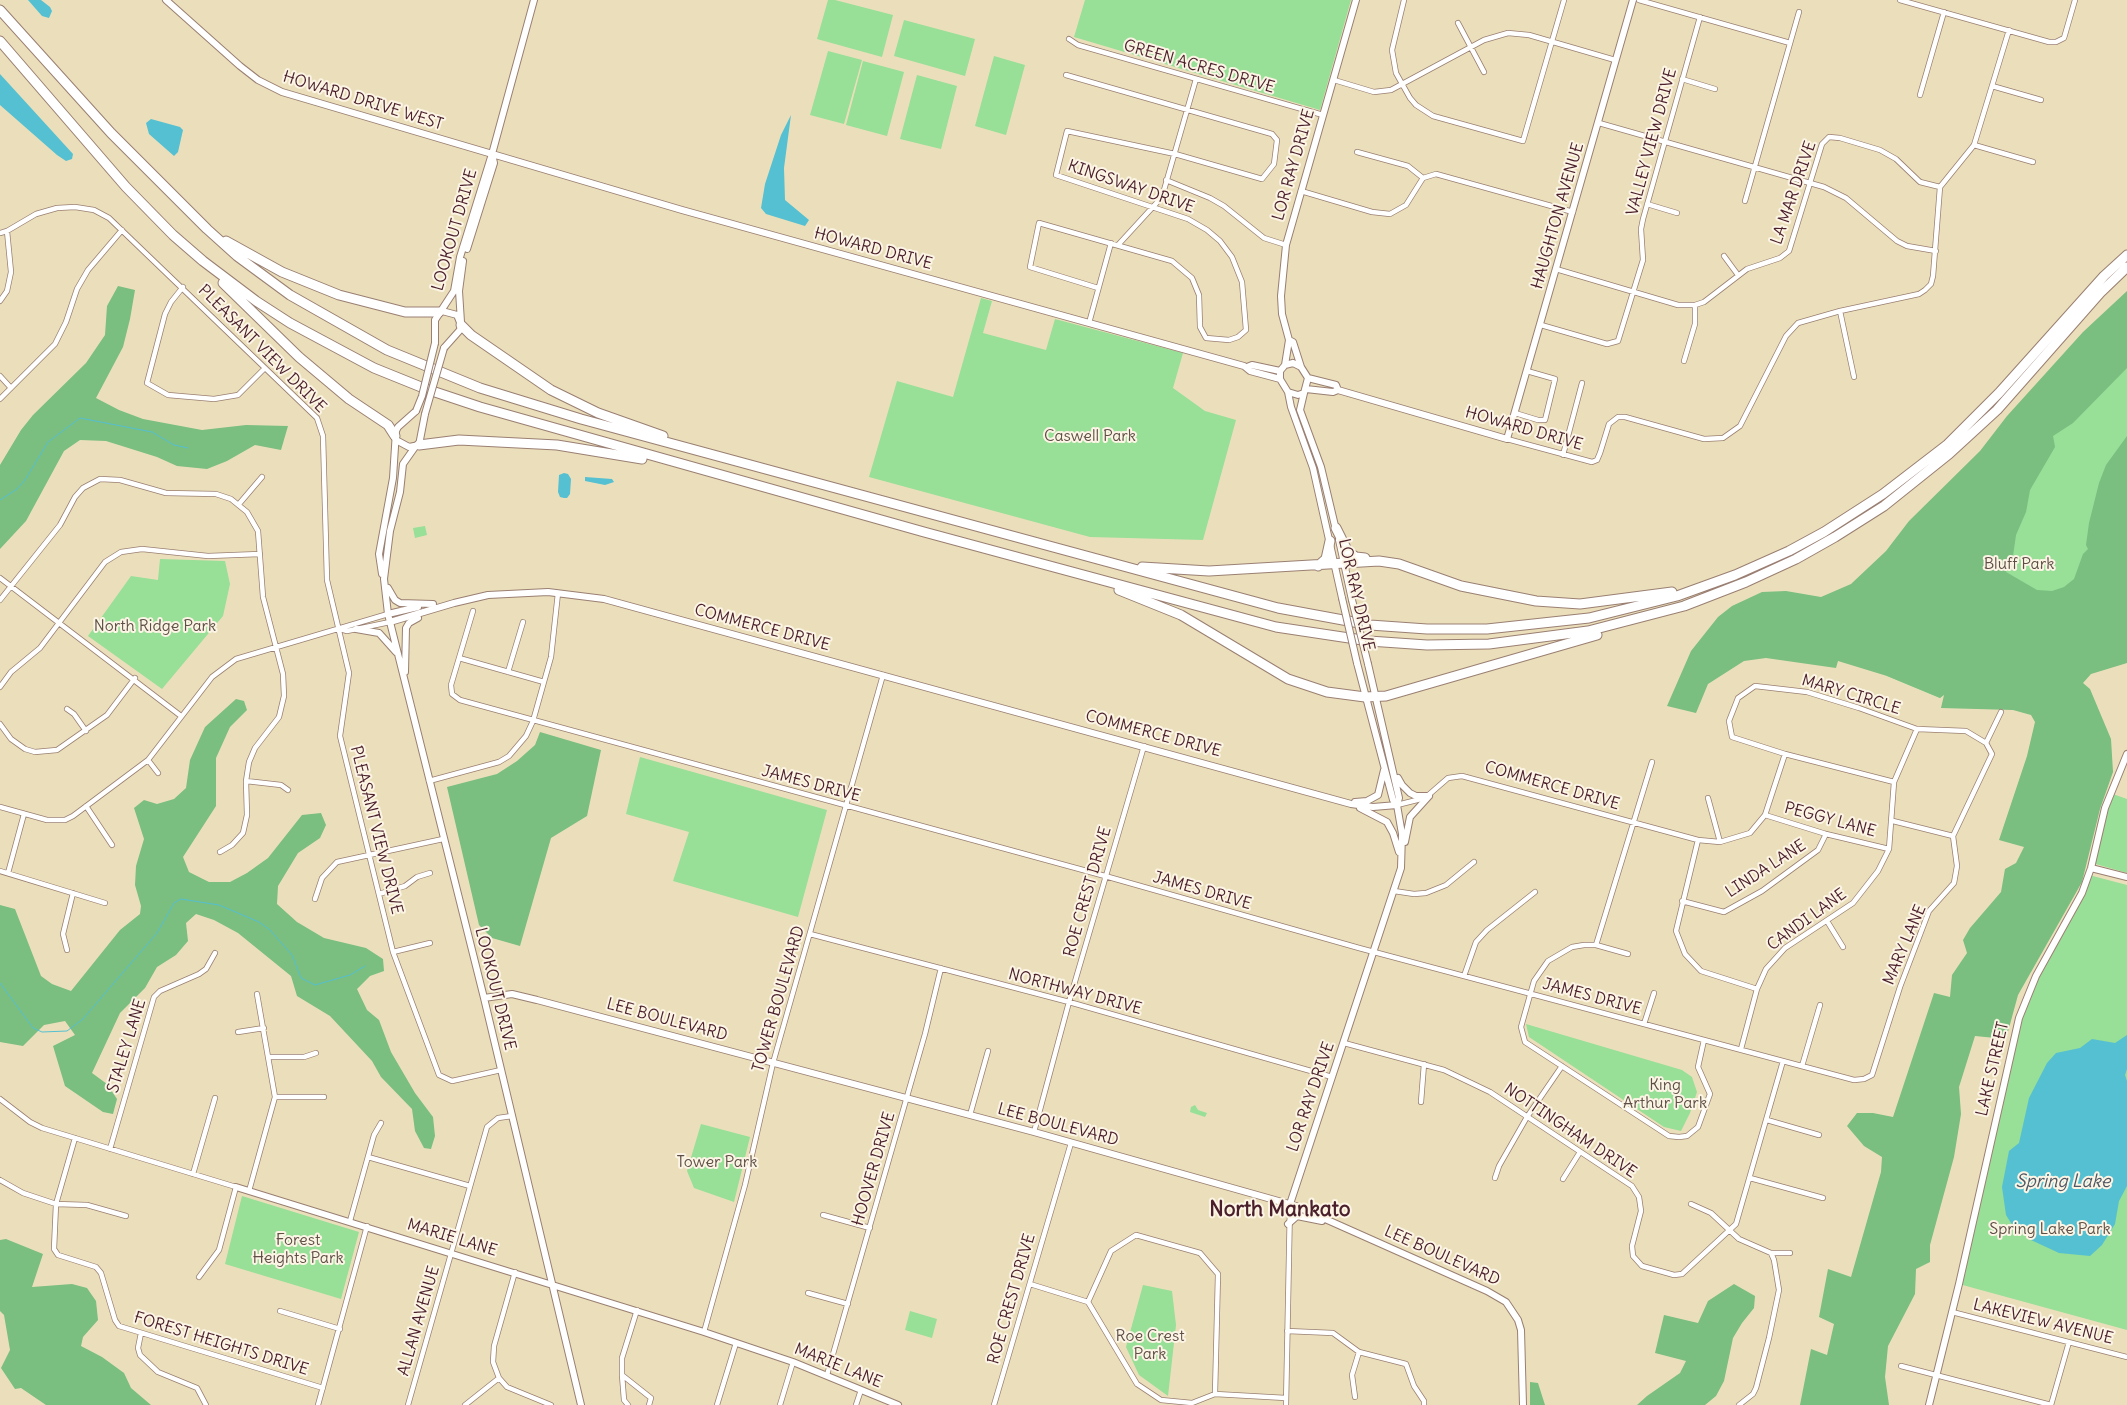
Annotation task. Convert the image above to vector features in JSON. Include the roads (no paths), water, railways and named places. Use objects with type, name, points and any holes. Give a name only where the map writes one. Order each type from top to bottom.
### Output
[{"type":"highway","points":[[0,10],[111,133],[207,229],[255,270],[290,295],[352,332],[387,350],[449,377],[507,397],[680,446],[1311,616],[1370,624],[1427,629],[1487,629],[1550,624],[1628,609],[1697,588],[1735,575],[1789,551],[1851,516],[1902,481],[1977,417],[2104,276],[2127,255]]},
{"type":"highway","points":[[0,41],[126,187],[173,235],[203,261],[256,302],[295,326],[332,347],[407,382],[480,407],[670,462],[1276,627],[1335,637],[1428,645],[1504,642],[1588,631],[1634,621]]},
{"type":"highway","points":[[0,45],[32,77]]},
{"type":"highway","points":[[207,229],[256,258],[310,285],[385,308],[417,313],[440,312]]},
{"type":"highway","points":[[203,261],[241,302],[299,357],[349,399],[388,425],[396,438]]},
{"type":"highway","points":[[1082,574],[1181,615],[1288,679],[1327,692],[1377,697],[1564,645],[1684,606],[1746,582],[1796,559],[1870,515],[1916,482],[1974,432],[2127,267]]},
{"type":"highway","points":[[2088,308],[2127,274]]},
{"type":"highway","points":[[461,323],[470,336],[551,390],[598,413],[655,432],[680,446]]},
{"type":"highway","points":[[417,446],[459,440],[557,445],[602,451],[651,461],[670,462]]},
{"type":"highway","points":[[1336,528],[1345,548],[1353,555],[1392,562],[1461,586],[1536,601],[1580,604],[1697,588]]},
{"type":"highway","points":[[1318,566],[1326,559],[1330,541]]},
{"type":"highway","points":[[1116,565],[1209,571],[1379,561],[1392,562]]},
{"type":"street","name":"HOWARD DRIVE WEST","points":[[166,0],[240,66],[270,87],[492,154]]},
{"type":"street","name":"LOOKOUT DRIVE","points":[[534,0],[492,154],[460,257],[454,291],[435,320],[435,343],[424,388],[416,411],[398,427],[393,478],[379,554],[388,614],[397,653],[484,998],[581,1405]]},
{"type":"street","name":"LOR RAY DRIVE","points":[[1285,364],[1289,340],[1282,314],[1281,296],[1286,245],[1356,0]]},
{"type":"street","points":[[1404,0],[1392,50],[1396,73],[1416,105],[1432,116],[1523,142],[1564,0]]},
{"type":"street","name":"HAUGHTON AVENUE","points":[[1507,439],[1633,0]]},
{"type":"street","points":[[1639,0],[1790,42]]},
{"type":"street","points":[[1900,0],[2056,42],[2064,38],[2074,0]]},
{"type":"street","points":[[1745,201],[1799,12]]},
{"type":"street","points":[[1920,95],[1944,12]]},
{"type":"street","name":"VALLEY VIEW DRIVE","points":[[1541,325],[1607,344],[1613,344],[1618,341],[1643,260],[1641,229],[1647,204],[1700,17]]},
{"type":"street","points":[[1458,23],[1484,72]]},
{"type":"street","points":[[1940,187],[1974,144],[2008,30]]},
{"type":"street","points":[[1334,80],[1374,92],[1383,92],[1403,85],[1484,40],[1508,33],[1530,35],[1615,60]]},
{"type":"street","name":"GREEN ACRES DRIVE","points":[[1069,39],[1078,45],[1323,115]]},
{"type":"street","name":"KINGSWAY DRIVE","points":[[1066,75],[1272,134],[1277,140],[1276,157],[1267,176],[1262,179],[1175,154],[1068,131],[1056,175],[1198,224],[1220,241],[1232,258],[1244,293],[1246,330],[1243,334],[1229,340],[1206,338],[1200,328],[1199,295],[1192,278],[1172,261],[1039,223],[1030,267],[1098,288]]},
{"type":"street","points":[[1118,245],[1162,197],[1196,79]]},
{"type":"street","points":[[1682,79],[1715,88]]},
{"type":"street","points":[[1992,86],[2042,100]]},
{"type":"street","points":[[1599,122],[1810,182],[1846,198],[1897,241],[1907,246],[1936,251]]},
{"type":"street","name":"LA MAR DRIVE","points":[[1695,305],[1714,296],[1738,275],[1758,264],[1780,258],[1789,251],[1822,144],[1829,137],[1880,150],[1896,159],[1920,182],[1940,187]]},
{"type":"street","points":[[1974,144],[2033,162]]},
{"type":"street","points":[[1357,152],[1408,166],[1423,178],[1442,175],[1573,212]]},
{"type":"street","name":"LOOKOUT DRIVE","points":[[384,579],[390,531],[404,464],[417,446],[444,348],[457,334],[461,323],[460,274],[494,163],[492,154]]},
{"type":"street","name":"HOWARD DRIVE","points":[[492,154],[798,243],[1089,323],[1280,379]]},
{"type":"street","points":[[1301,192],[1372,212],[1390,214],[1406,205],[1423,178]]},
{"type":"street","points":[[1166,180],[1210,198],[1224,206],[1264,238],[1286,245]]},
{"type":"street","name":"HOWARD DRIVE","points":[[1305,391],[1338,390],[1592,462],[1597,460],[1608,424],[1618,417],[1625,417],[1704,439],[1723,438],[1740,426],[1791,330],[1806,320],[1919,294],[1931,284],[1936,251],[1940,187]]},
{"type":"street","points":[[1647,204],[1677,213]]},
{"type":"street","name":"PLEASANT VIEW DRIVE","points":[[0,233],[47,210],[76,206],[94,210],[109,218],[183,287],[317,418],[322,427],[326,572],[340,629],[349,682],[340,736],[393,952],[439,1075],[452,1081],[501,1070]]},
{"type":"street","points":[[0,399],[55,344],[85,276],[122,230]]},
{"type":"street","points":[[0,300],[6,291],[11,272],[7,231]]},
{"type":"street","points":[[1089,323],[1111,244]]},
{"type":"street","points":[[1724,256],[1738,275]]},
{"type":"street","points":[[1556,269],[1678,305],[1695,305],[1695,324],[1684,361]]},
{"type":"street","points":[[183,287],[171,302],[165,314],[147,382],[168,395],[214,399],[238,395],[265,368]]},
{"type":"street","points":[[1840,311],[1854,377]]},
{"type":"street","name":"LOOKOUT DRIVE","points":[[440,312],[454,312],[461,323]]},
{"type":"street","name":"LOR RAY DRIVE","points":[[1289,340],[1294,342],[1301,367]]},
{"type":"street","points":[[1293,363],[1301,367],[1308,378],[1305,391],[1298,394],[1288,392],[1280,379],[1280,371],[1285,364],[1293,363]]},
{"type":"street","name":"HOWARD DRIVE","points":[[1247,368],[1252,365],[1280,371]]},
{"type":"street","points":[[1515,413],[1538,420],[1545,420],[1555,379],[1527,371]]},
{"type":"street","points":[[0,376],[11,388]]},
{"type":"street","name":"HOWARD DRIVE","points":[[1308,378],[1336,385],[1338,390]]},
{"type":"street","points":[[1563,455],[1582,383]]},
{"type":"street","name":"LOR RAY DRIVE","points":[[1286,1405],[1288,1224],[1290,1204],[1394,891],[1402,859],[1402,834],[1397,805],[1399,798],[1394,768],[1352,600],[1330,541],[1304,431],[1300,410],[1305,391]]},
{"type":"street","name":"LOR RAY DRIVE","points":[[1288,392],[1291,407],[1321,467],[1336,528],[1342,598],[1365,697],[1393,800],[1397,805]]},
{"type":"street","points":[[396,438],[404,446],[417,446]]},
{"type":"street","points":[[239,504],[262,477]]},
{"type":"street","points":[[0,600],[60,525],[75,497],[83,488],[100,479],[120,480],[166,493],[216,494],[239,504],[254,522],[258,531],[263,597],[284,686],[282,707],[274,727],[252,754],[246,780],[247,824],[238,840],[220,852]]},
{"type":"street","points":[[0,687],[11,672],[40,648],[105,562],[131,549],[208,556],[260,554]]},
{"type":"street","points":[[0,578],[58,623],[135,678],[181,716]]},
{"type":"street","points":[[384,579],[390,594],[400,603],[433,607]]},
{"type":"street","points":[[430,781],[498,762],[509,756],[526,736],[533,721],[551,657],[558,593]]},
{"type":"street","name":"COMMERCE DRIVE","points":[[388,614],[501,594],[558,593],[604,599],[1342,801],[1373,807],[1397,805],[1429,796],[1448,778],[1462,776],[1698,840],[1720,842],[1750,833],[1765,816],[1785,754]]},
{"type":"street","points":[[405,683],[406,628],[433,607]]},
{"type":"street","name":"COMMERCE DRIVE","points":[[390,622],[433,607]]},
{"type":"street","points":[[473,611],[458,658],[544,682]]},
{"type":"street","points":[[0,807],[56,821],[73,816],[148,760],[212,677],[236,659],[388,614]]},
{"type":"street","points":[[340,629],[347,631],[356,630],[390,622]]},
{"type":"street","points":[[508,672],[523,622]]},
{"type":"street","points":[[356,630],[379,633],[397,653]]},
{"type":"street","name":"JAMES DRIVE","points":[[458,658],[451,685],[451,690],[456,698],[533,721],[1105,876],[1530,994],[1854,1080],[1864,1079]]},
{"type":"street","name":"TOWER BOULEVARD","points":[[704,1332],[743,1194],[773,1063],[882,675]]},
{"type":"street","points":[[0,724],[3,731],[16,744],[36,752],[57,750],[107,715],[135,678]]},
{"type":"street","name":"MARY CIRCLE","points":[[1894,782],[1785,754],[1732,737],[1730,721],[1738,698],[1755,686],[1807,692],[1917,729],[1966,731],[1986,743]]},
{"type":"street","points":[[67,709],[74,714],[86,731]]},
{"type":"street","points":[[1953,836],[1992,754],[1986,743],[2000,712]]},
{"type":"street","name":"CANDI LANE","points":[[1741,1050],[1758,989],[1766,969],[1785,948],[1853,903],[1865,891],[1878,871],[1889,849],[1894,782],[1917,729]]},
{"type":"street","name":"ROE CREST DRIVE","points":[[1034,1132],[1069,1002],[1144,746]]},
{"type":"street","name":"LAKE STREET","points":[[1929,1405],[2022,1010],[2041,966],[2078,902],[2091,868],[2105,808],[2127,754]]},
{"type":"street","points":[[148,760],[158,773]]},
{"type":"street","points":[[1596,945],[1635,823],[1652,762]]},
{"type":"street","points":[[1342,801],[1360,802],[1372,799],[1380,790],[1385,767]]},
{"type":"street","points":[[1394,768],[1405,789],[1416,796],[1429,796]]},
{"type":"street","points":[[246,780],[281,785],[288,790]]},
{"type":"street","points":[[1402,859],[1410,817],[1429,796]]},
{"type":"street","points":[[1708,798],[1720,842]]},
{"type":"street","points":[[1342,801],[1376,815],[1387,822],[1402,859]]},
{"type":"street","points":[[86,806],[112,845]]},
{"type":"street","points":[[8,874],[24,814]]},
{"type":"street","name":"PEGGY LANE","points":[[1765,816],[1826,834],[1889,849]]},
{"type":"street","name":"PEGGY LANE","points":[[1892,821],[1953,836]]},
{"type":"street","name":"LINDA LANE","points":[[1682,901],[1724,912],[1762,891],[1818,850],[1826,834]]},
{"type":"street","name":"MARY LANE","points":[[1864,1079],[1872,1075],[1900,986],[1929,911],[1954,883],[1957,866],[1953,836]]},
{"type":"street","points":[[315,899],[322,878],[337,862],[443,839]]},
{"type":"street","points":[[1698,840],[1676,931],[1685,954],[1701,971],[1758,989]]},
{"type":"street","points":[[1394,891],[1414,894],[1426,893],[1446,885],[1474,862]]},
{"type":"street","points":[[2091,868],[2127,877]]},
{"type":"street","points":[[0,871],[105,903]]},
{"type":"street","points":[[379,894],[405,886],[417,877],[430,873]]},
{"type":"street","points":[[1464,976],[1476,942],[1487,930],[1536,892]]},
{"type":"street","points":[[67,950],[63,934],[73,893]]},
{"type":"street","points":[[1827,920],[1843,947]]},
{"type":"street","name":"NORTHWAY DRIVE","points":[[810,934],[1069,1002],[1332,1077]]},
{"type":"street","points":[[393,952],[430,943]]},
{"type":"street","points":[[1628,954],[1596,945],[1572,947],[1548,961],[1538,972],[1530,994],[1521,1027],[1525,1042],[1669,1136],[1687,1136],[1702,1122],[1710,1094],[1698,1068],[1704,1040]]},
{"type":"street","name":"STALEY LANE","points":[[110,1149],[154,997],[160,991],[206,969],[215,953]]},
{"type":"street","name":"HOOVER DRIVE","points":[[827,1375],[907,1100],[941,968]]},
{"type":"street","points":[[1644,1024],[1654,993]]},
{"type":"street","points":[[249,1191],[275,1097],[257,994]]},
{"type":"street","name":"LEE BOULEVARD","points":[[484,998],[505,994],[521,995],[907,1100],[1071,1142],[1290,1204],[1487,1291],[1506,1302],[1513,1311],[1521,1330],[1523,1405]]},
{"type":"street","points":[[1802,1066],[1820,1005]]},
{"type":"street","points":[[238,1032],[264,1028]]},
{"type":"street","name":"NOTTINGHAM DRIVE","points":[[1344,1043],[1444,1070],[1490,1092],[1632,1186],[1638,1198],[1641,1211],[1632,1246],[1633,1256],[1642,1266],[1674,1275],[1682,1274],[1736,1224],[1783,1061]]},
{"type":"street","points":[[970,1115],[988,1051]]},
{"type":"street","points":[[269,1057],[304,1057],[316,1053]]},
{"type":"street","points":[[1421,1102],[1424,1064]]},
{"type":"street","points":[[1496,1178],[1498,1166],[1527,1117],[1562,1066]]},
{"type":"street","points":[[275,1097],[324,1097]]},
{"type":"street","points":[[193,1174],[216,1098]]},
{"type":"street","name":"MARIE LANE","points":[[0,1099],[30,1122],[75,1138],[637,1310],[793,1362],[898,1405]]},
{"type":"street","name":"ALLAN AVENUE","points":[[408,1405],[487,1127],[498,1118],[512,1116]]},
{"type":"street","points":[[1767,1120],[1819,1135]]},
{"type":"street","points":[[350,1222],[374,1134],[381,1122]]},
{"type":"street","points":[[56,1204],[75,1138]]},
{"type":"street","name":"ROE CREST DRIVE","points":[[994,1405],[1071,1142]]},
{"type":"street","points":[[1563,1179],[1580,1152]]},
{"type":"street","points":[[368,1157],[470,1186]]},
{"type":"street","points":[[1750,1178],[1823,1198]]},
{"type":"street","points":[[0,1180],[23,1193],[56,1204],[87,1205],[126,1216]]},
{"type":"street","points":[[199,1276],[219,1250],[236,1187]]},
{"type":"street","name":"FOREST HEIGHTS DRIVE","points":[[56,1204],[54,1250],[56,1253],[96,1267],[102,1273],[115,1320],[119,1326],[323,1388]]},
{"type":"street","points":[[1691,1204],[1712,1212],[1739,1239],[1771,1253],[1790,1253]]},
{"type":"street","points":[[824,1215],[870,1228]]},
{"type":"street","points":[[1288,1224],[1297,1216],[1332,1223]]},
{"type":"street","points":[[318,1405],[367,1226]]},
{"type":"street","points":[[1088,1302],[1111,1251],[1136,1235],[1200,1254],[1218,1274],[1215,1394]]},
{"type":"street","points":[[1740,1405],[1756,1388],[1769,1338],[1779,1281],[1771,1253]]},
{"type":"street","points":[[515,1272],[494,1346],[493,1362],[499,1378],[507,1387],[551,1405]]},
{"type":"street","points":[[1030,1284],[1088,1302],[1137,1384],[1161,1400],[1192,1404],[1215,1394],[1286,1398]]},
{"type":"street","points":[[808,1293],[848,1304]]},
{"type":"street","points":[[628,1405],[624,1400],[622,1358],[637,1310]]},
{"type":"street","points":[[280,1311],[340,1329]]},
{"type":"street","name":"LAKEVIEW AVENUE","points":[[1952,1312],[2127,1357]]},
{"type":"street","points":[[1287,1330],[1333,1333],[1359,1352],[1406,1364],[1414,1386],[1424,1401],[1424,1405]]},
{"type":"street","points":[[141,1333],[138,1348],[140,1355],[158,1372],[197,1388],[206,1405]]},
{"type":"street","points":[[1901,1366],[2051,1405],[2069,1342]]},
{"type":"street","points":[[717,1405],[736,1343]]},
{"type":"street","points":[[1355,1397],[1352,1375],[1359,1352]]},
{"type":"street","points":[[780,1405],[793,1362]]},
{"type":"street","points":[[622,1375],[651,1398],[649,1405]]},
{"type":"street","points":[[465,1405],[499,1378]]},
{"type":"street","points":[[856,1405],[861,1390]]},
{"type":"water","points":[[28,0],[41,0],[50,7],[52,11],[49,18],[42,16]]},
{"type":"water","points":[[0,74],[73,154],[72,159],[66,161],[57,155],[0,105]]},
{"type":"water","points":[[791,115],[784,168],[785,200],[809,220],[805,226],[766,214],[761,208],[765,184],[781,135]]},
{"type":"water","points":[[151,119],[180,127],[183,130],[178,152],[174,156],[149,134],[146,123]]},
{"type":"water","points":[[568,474],[571,479],[570,494],[567,498],[560,497],[558,492],[559,475]]},
{"type":"water","points":[[585,477],[612,479],[614,482],[605,485],[585,481]]},
{"type":"water","name":"Spring Lake","points":[[2127,1035],[2127,1069],[2125,1075],[2127,1081],[2127,1186],[2119,1201],[2115,1224],[2102,1245],[2090,1256],[2059,1253],[2031,1240],[2011,1223],[2006,1215],[2002,1187],[2009,1151],[2019,1143],[2029,1098],[2047,1063],[2056,1053],[2080,1048],[2092,1039],[2115,1043]]},
{"type":"waterway","points":[[0,500],[17,489],[25,480],[48,442],[80,418],[152,432],[174,445],[188,448]]},
{"type":"waterway","points":[[0,983],[33,1028],[42,1032],[67,1031],[83,1019],[157,933],[174,903],[181,899],[219,905],[259,922],[270,930],[292,955],[301,978],[315,985],[350,975],[365,966]]},
{"type":"district","name":"North Mankato","points":[[1280,1210]]},
{"type":"park label","name":"Caswell Park","points":[[1090,436]]},
{"type":"park label","name":"Bluff Park","points":[[2019,564]]},
{"type":"park label","name":"North Ridge Park","points":[[155,626]]},
{"type":"park label","name":"King Arthur Park","points":[[1665,1094]]},
{"type":"park label","name":"Tower Park","points":[[717,1162]]},
{"type":"park label","name":"Spring Lake Park","points":[[2050,1229]]},
{"type":"park label","name":"Forest Heights Park","points":[[298,1249]]},
{"type":"park label","name":"Roe Crest Park","points":[[1150,1345]]}]
